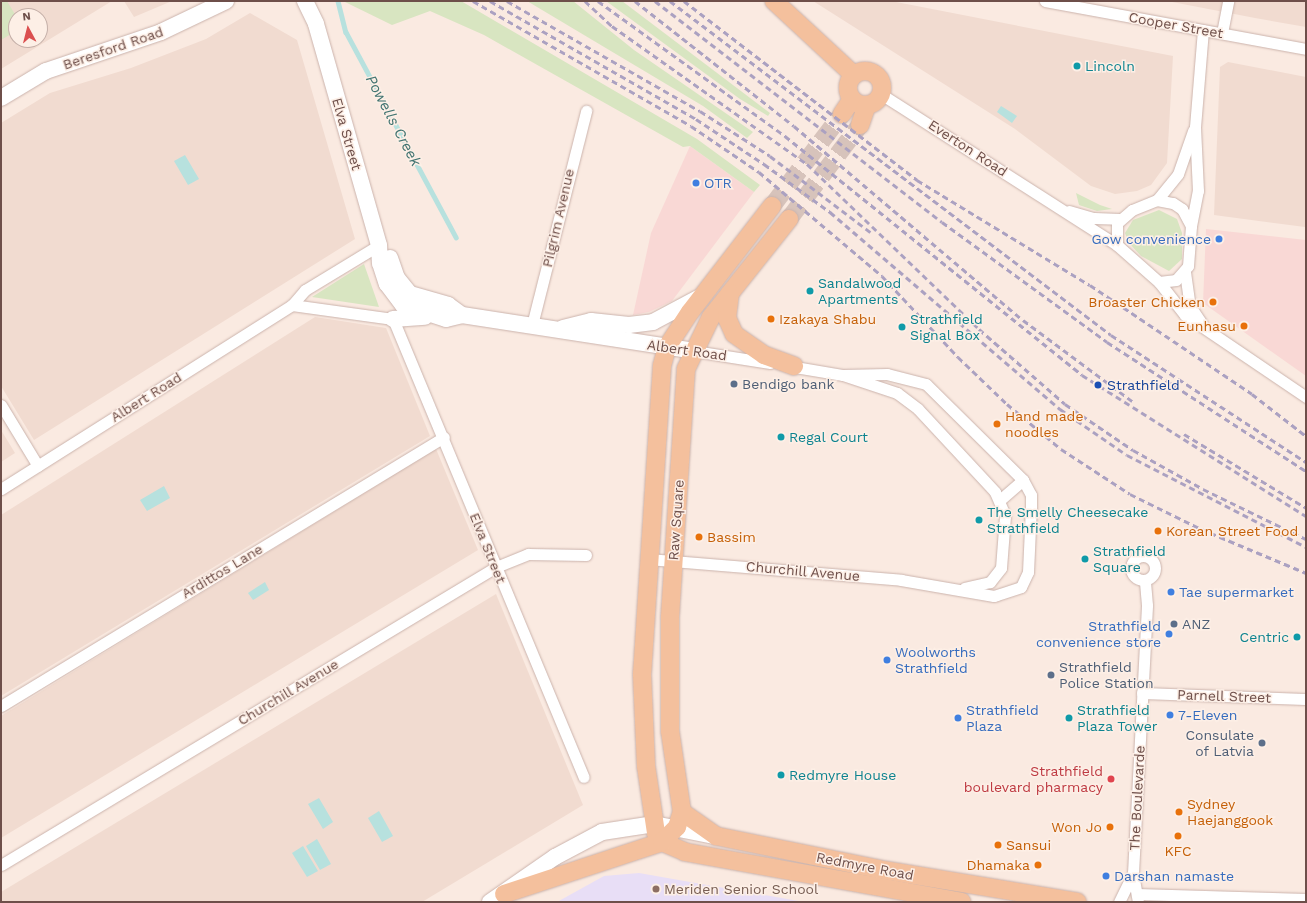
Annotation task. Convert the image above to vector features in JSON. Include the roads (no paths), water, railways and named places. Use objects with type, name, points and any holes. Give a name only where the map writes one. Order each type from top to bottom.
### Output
[{"type":"main road","name":"Beresford Road","points":[[1,98],[53,68],[161,32],[226,1]]},
{"type":"main road","name":"Elva Street","points":[[305,1],[316,24],[379,245],[380,263],[394,296],[414,312],[431,316],[446,319],[462,315],[532,325]]},
{"type":"main road","points":[[774,1],[854,75]]},
{"type":"main road","points":[[854,106],[882,94],[882,83],[875,74],[864,71],[854,75],[848,89],[860,125]]},
{"type":"main road","name":"Raw Square","points":[[654,824],[642,674],[648,559],[661,373],[667,347],[702,295],[772,206]]},
{"type":"main road","name":"Raw Square","points":[[680,820],[670,731],[674,560],[685,377],[694,351],[708,322],[789,219]]},
{"type":"main road","name":"Elva Street","points":[[379,245],[389,256],[403,288],[418,298],[448,305],[462,315]]},
{"type":"main road","points":[[731,291],[727,318],[734,334],[764,355],[794,366]]},
{"type":"main road","points":[[559,330],[591,321],[629,325],[653,322],[702,295]]},
{"type":"main road","points":[[393,319],[431,316]]},
{"type":"main road","name":"Albert Road","points":[[532,325],[694,351]]},
{"type":"main road","points":[[497,898],[577,844],[602,832],[680,820]]},
{"type":"main road","points":[[497,898],[587,865],[637,852],[662,842],[680,820]]},
{"type":"main road","name":"Redmyre Road","points":[[680,820],[716,836],[878,869],[1077,902]]},
{"type":"main road","points":[[654,824],[662,842]]},
{"type":"main road","name":"Redmyre Road","points":[[662,842],[684,852],[962,902]]},
{"type":"main road","points":[[637,852],[684,852]]},
{"type":"street","name":"Cooper Street","points":[[1045,1],[1306,49]]},
{"type":"street","points":[[1222,34],[1228,1]]},
{"type":"street","points":[[1203,30],[1195,127],[1198,184],[1185,272],[1190,306],[1204,327]]},
{"type":"street","name":"Everton Road","points":[[882,94],[1052,203]]},
{"type":"street","name":"Pilgrim Avenue","points":[[532,325],[586,111]]},
{"type":"street","points":[[1052,203],[1082,216],[1119,219],[1157,200],[1178,174],[1195,127]]},
{"type":"street","points":[[1157,200],[1177,205],[1186,214],[1191,226]]},
{"type":"street","points":[[1052,203],[1117,245],[1159,282],[1185,315],[1306,397]]},
{"type":"street","points":[[1117,245],[1115,234],[1119,219]]},
{"type":"street","name":"Albert Road","points":[[1,489],[292,305],[305,290],[379,245]]},
{"type":"street","points":[[1159,282],[1176,280],[1185,272]]},
{"type":"street","points":[[292,305],[393,319]]},
{"type":"street","name":"Elva Street","points":[[393,319],[444,437],[496,568],[584,776]]},
{"type":"street","name":"Albert Road","points":[[694,351],[843,375],[885,387],[908,400],[1001,499]]},
{"type":"street","name":"Albert Road","points":[[843,375],[887,374],[926,384],[1023,480]]},
{"type":"street","points":[[1,405],[38,466]]},
{"type":"street","name":"Ardittos Lane","points":[[1,706],[444,437]]},
{"type":"street","points":[[1023,480],[1031,500],[1026,580],[1014,592],[1005,595],[983,595],[959,588],[990,582],[1001,568],[1005,516],[1001,499],[1023,480]]},
{"type":"street","name":"Churchill Avenue","points":[[1,865],[496,568],[528,554],[586,556]]},
{"type":"street","name":"Churchill Avenue","points":[[648,559],[674,560],[959,588]]},
{"type":"street","name":"The Boulevarde","points":[[1138,898],[1133,873],[1147,605],[1145,580]]},
{"type":"street","name":"Parnell Street","points":[[1142,693],[1306,699]]},
{"type":"street","name":"The Boulevarde","points":[[1119,902],[1133,873]]},
{"type":"street","points":[[1138,898],[1306,899]]},
{"type":"water","points":[[1001,106],[1017,116],[1012,123],[997,112]]},
{"type":"water","points":[[185,155],[199,179],[188,185],[174,161]]},
{"type":"water","points":[[164,486],[170,498],[147,511],[140,500]]},
{"type":"water","points":[[265,582],[269,590],[253,600],[248,593]]},
{"type":"water","points":[[319,798],[333,822],[323,829],[308,804]]},
{"type":"water","points":[[379,811],[393,836],[382,842],[368,818]]},
{"type":"water","points":[[317,839],[331,864],[320,870],[306,846]]},
{"type":"water","points":[[303,846],[318,871],[307,877],[292,853]]},
{"type":"waterway","name":"Powells Creek","points":[[338,1],[346,32],[456,237]]},
{"type":"tunnel","points":[[772,206],[842,114]]},
{"type":"tunnel","points":[[789,219],[860,125]]},
{"type":"railway","points":[[473,1],[691,126],[759,172],[882,276],[958,357],[1007,404],[1061,449],[1130,494],[1201,529],[1306,573]]},
{"type":"railway","points":[[490,1],[696,119],[764,164],[830,212],[1060,409],[1127,455],[1306,547]]},
{"type":"railway","points":[[507,1],[700,111],[770,156],[870,232]]},
{"type":"railway","points":[[585,1],[612,26],[807,164],[979,329],[1065,404],[1133,450],[1203,489],[1306,539]]},
{"type":"railway","points":[[598,1],[785,136],[1082,375],[1306,516]]},
{"type":"railway","points":[[635,1],[794,126],[1023,320],[1132,401]]},
{"type":"railway","points":[[655,1],[942,222],[1107,342],[1306,471]]},
{"type":"railway","points":[[670,1],[1111,335],[1306,462]]},
{"type":"railway","points":[[684,1],[917,180],[1090,285],[1252,394],[1306,436]]},
{"type":"railway","points":[[1184,434],[1306,508]]},
{"type":"place","name":"Lincoln","points":[[1077,66]]},
{"type":"place","name":"OTR","points":[[696,183]]},
{"type":"place","name":"Gow convenience","points":[[1219,239]]},
{"type":"place","name":"Sandalwood Apartments","points":[[810,291]]},
{"type":"place","name":"Broaster Chicken","points":[[1213,302]]},
{"type":"place","name":"Izakaya Shabu","points":[[771,319]]},
{"type":"place","name":"Eunhasu","points":[[1244,326]]},
{"type":"place","name":"Strathfield Signal Box","points":[[902,327]]},
{"type":"place","name":"Bendigo bank","points":[[734,384]]},
{"type":"place","name":"Strathfield","points":[[1098,385]]},
{"type":"place","name":"Hand made noodles","points":[[997,424]]},
{"type":"place","name":"Regal Court","points":[[781,437]]},
{"type":"place","name":"The Smelly Cheesecake Strathfield","points":[[979,520]]},
{"type":"place","name":"Korean Street Food","points":[[1158,531]]},
{"type":"place","name":"Bassim","points":[[699,537]]},
{"type":"place","name":"Strathfield Square","points":[[1085,559]]},
{"type":"place","name":"Tae supermarket","points":[[1171,592]]},
{"type":"place","name":"ANZ","points":[[1174,624]]},
{"type":"place","name":"Strathfield convenience store","points":[[1169,634]]},
{"type":"place","name":"Centric","points":[[1297,637]]},
{"type":"place","name":"Woolworths Strathfield","points":[[887,660]]},
{"type":"place","name":"Strathfield Police Station","points":[[1051,675]]},
{"type":"place","name":"7-Eleven","points":[[1170,715]]},
{"type":"place","name":"Strathfield Plaza","points":[[958,718]]},
{"type":"place","name":"Strathfield Plaza Tower","points":[[1069,718]]},
{"type":"place","name":"Consulate of Latvia","points":[[1262,743]]},
{"type":"place","name":"Redmyre House","points":[[781,775]]},
{"type":"place","name":"Strathfield boulevard pharmacy","points":[[1111,779]]},
{"type":"place","name":"Sydney Haejanggook","points":[[1179,812]]},
{"type":"place","name":"Won Jo","points":[[1110,827]]},
{"type":"place","name":"KFC","points":[[1178,836]]},
{"type":"place","name":"Sansui","points":[[998,845]]},
{"type":"place","name":"Dhamaka","points":[[1038,865]]},
{"type":"place","name":"Darshan namaste","points":[[1106,876]]},
{"type":"place","name":"Meriden Senior School","points":[[656,889]]}]
